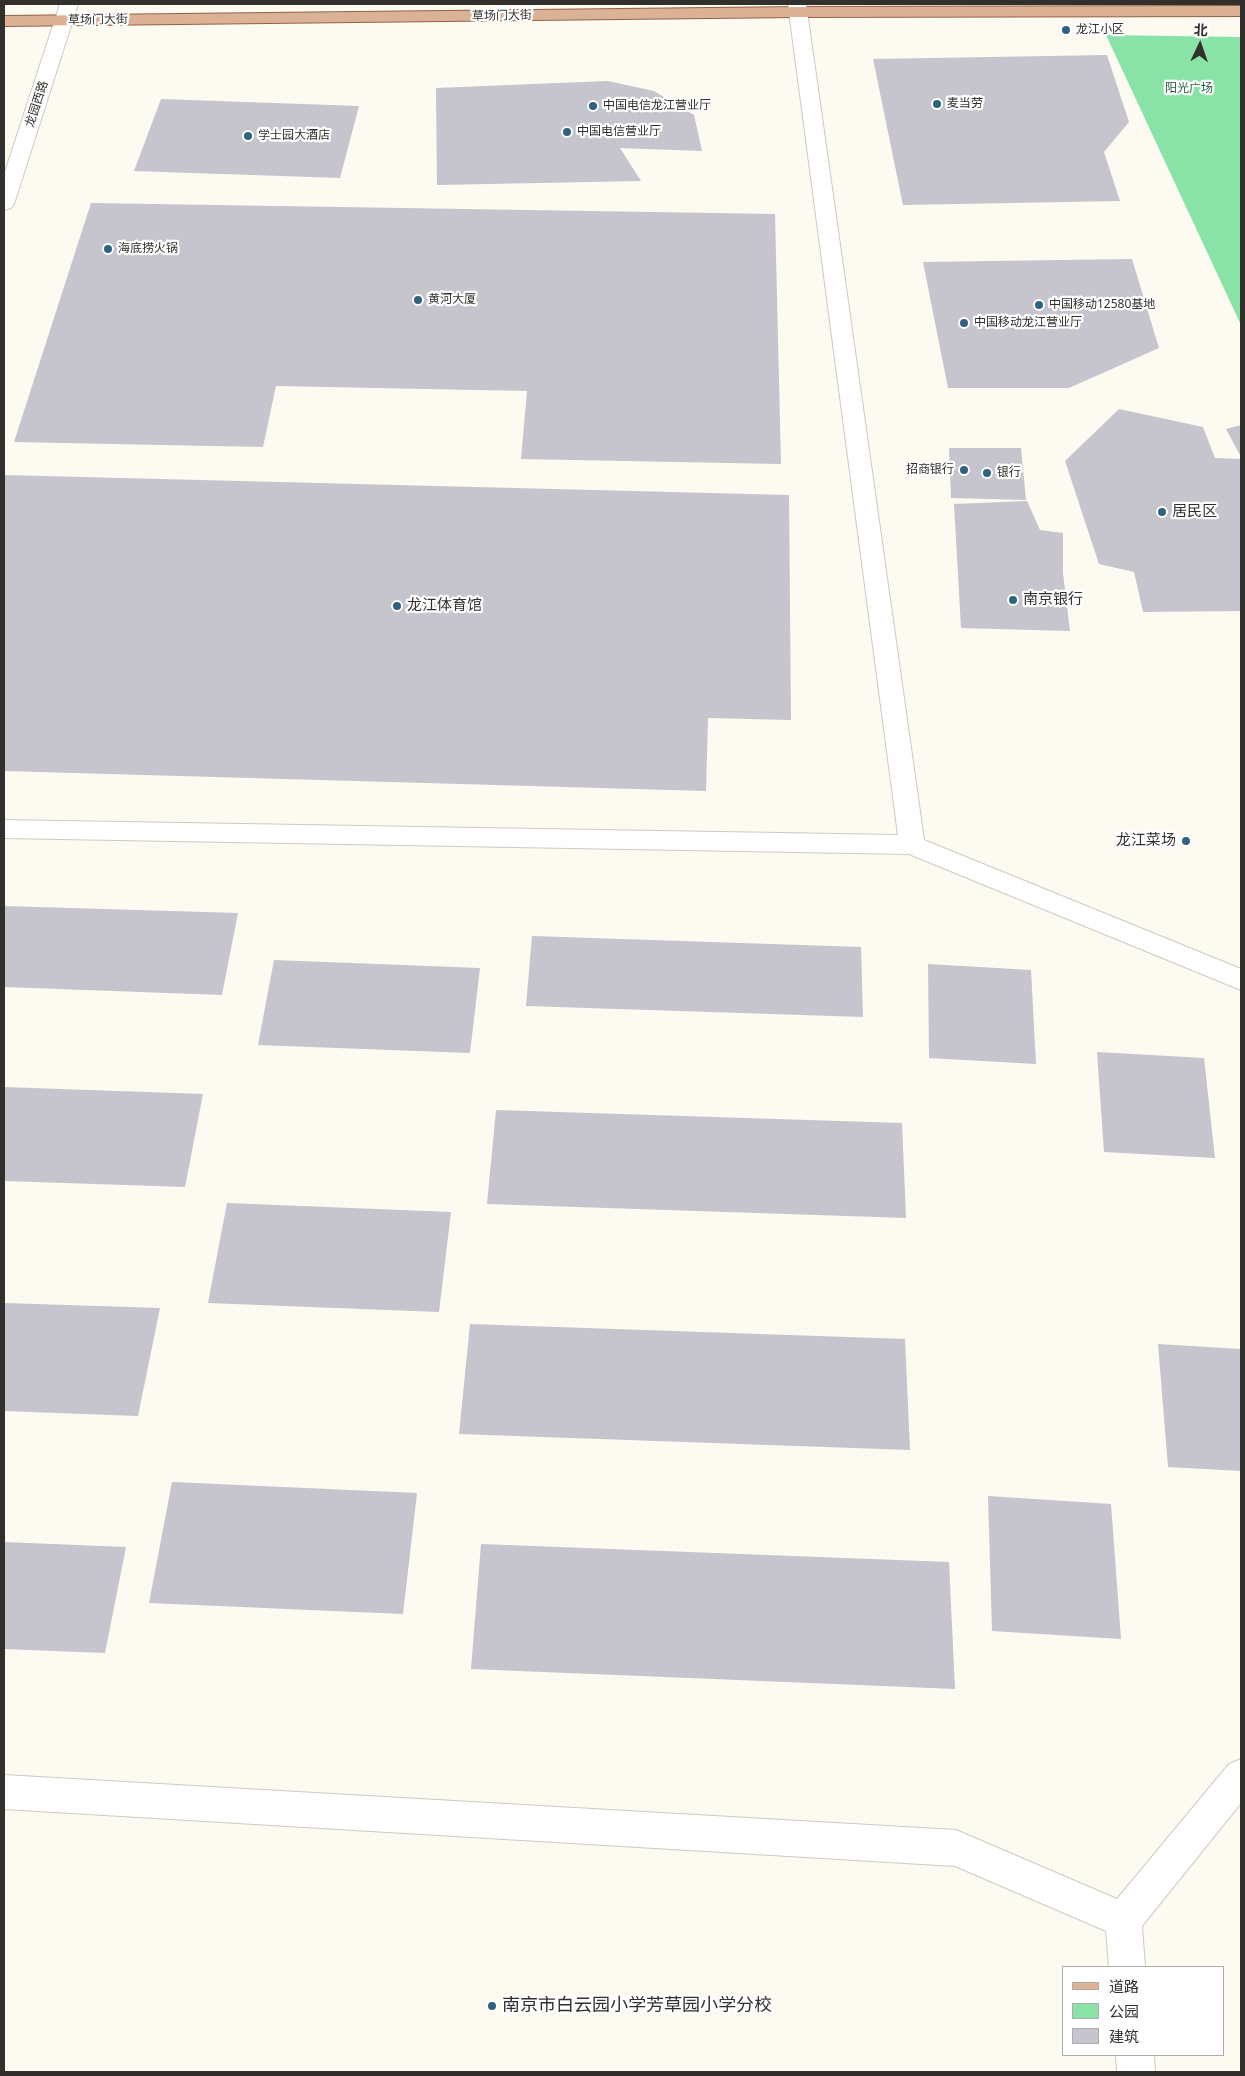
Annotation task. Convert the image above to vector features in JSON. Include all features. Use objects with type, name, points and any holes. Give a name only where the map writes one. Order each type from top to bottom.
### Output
[{"type":"main road","name":"草场门大街","points":[[4,21],[67,12],[797,8],[1241,11]]},
{"type":"street","points":[[797,8],[912,845]]},
{"type":"street","name":"龙园西路","points":[[4,204],[67,12]]},
{"type":"street","points":[[4,829],[912,845],[1241,980]]},
{"type":"street","points":[[1127,1966],[1123,1920],[1241,1776]]},
{"type":"street","points":[[4,1792],[956,1848],[1123,1920]]},
{"type":"street","points":[[1135,2056],[1136,2072]]},
{"type":"green space","name":"阳光广场","points":[[1106,35],[1241,37],[1241,325]]},
{"type":"building","points":[[1107,55],[1129,122],[1104,152],[1120,201],[903,205],[873,59]]},
{"type":"building","name":"中国电信营业厅","points":[[608,81],[654,91],[694,115],[702,151],[620,148],[641,181],[437,185],[436,88]]},
{"type":"building","points":[[161,99],[359,106],[340,178],[134,171]]},
{"type":"building","name":"黄河大厦","points":[[91,203],[775,214],[781,464],[521,459],[527,391],[276,386],[263,447],[14,442]]},
{"type":"building","name":"中国移动12580基地","points":[[1132,259],[1159,348],[1069,388],[948,388],[923,262]]},
{"type":"building","name":"居民区","points":[[1119,409],[1203,427],[1215,458],[1241,459],[1241,611],[1143,612],[1134,572],[1099,564],[1065,461]]},
{"type":"building","points":[[1241,425],[1241,457],[1226,429]]},
{"type":"building","name":"银行","points":[[949,448],[1021,448],[1026,500],[951,498]]},
{"type":"building","name":"龙江体育馆","points":[[4,475],[789,495],[791,720],[708,718],[706,791],[4,771]]},
{"type":"building","points":[[1027,501],[1040,530],[1063,533],[1063,573],[1070,631],[961,628],[954,504]]},
{"type":"building","points":[[4,906],[238,913],[222,995],[4,987]]},
{"type":"building","points":[[532,936],[861,947],[863,1017],[526,1006]]},
{"type":"building","points":[[274,960],[480,968],[470,1053],[258,1045]]},
{"type":"building","points":[[928,964],[1031,970],[1036,1064],[929,1058]]},
{"type":"building","points":[[1097,1052],[1204,1058],[1215,1158],[1104,1152]]},
{"type":"building","points":[[4,1087],[203,1094],[185,1187],[4,1181]]},
{"type":"building","points":[[496,1110],[902,1123],[906,1218],[487,1204]]},
{"type":"building","points":[[227,1203],[451,1212],[439,1312],[208,1303]]},
{"type":"building","points":[[4,1303],[160,1308],[138,1416],[4,1411]]},
{"type":"building","points":[[470,1324],[905,1339],[910,1450],[459,1434]]},
{"type":"building","points":[[1158,1344],[1241,1349],[1241,1471],[1168,1467]]},
{"type":"building","points":[[172,1482],[417,1493],[403,1614],[149,1603]]},
{"type":"building","points":[[988,1496],[1111,1504],[1121,1639],[992,1631]]},
{"type":"building","points":[[4,1542],[126,1547],[105,1653],[4,1649]]},
{"type":"building","points":[[481,1544],[949,1562],[955,1689],[471,1669]]},
{"type":"place","name":"龙江小区","points":[[1066,30]]},
{"type":"place","name":"麦当劳","points":[[937,104]]},
{"type":"place","name":"中国电信龙江营业厅","points":[[593,106]]},
{"type":"place","name":"中国电信营业厅","points":[[567,132]]},
{"type":"place","name":"学士园大酒店","points":[[248,136]]},
{"type":"place","name":"海底捞火锅","points":[[108,249]]},
{"type":"place","name":"黄河大厦","points":[[418,300]]},
{"type":"place","name":"中国移动12580基地","points":[[1039,305]]},
{"type":"place","name":"中国移动龙江营业厅","points":[[964,323]]},
{"type":"place","name":"招商银行","points":[[964,470]]},
{"type":"place","name":"银行","points":[[987,473]]},
{"type":"place","name":"居民区","points":[[1162,512]]},
{"type":"place","name":"南京银行","points":[[1013,600]]},
{"type":"place","name":"龙江体育馆","points":[[397,606]]},
{"type":"place","name":"龙江菜场","points":[[1186,841]]},
{"type":"place","name":"南京市白云园小学芳草园小学分校","points":[[492,2006]]}]
